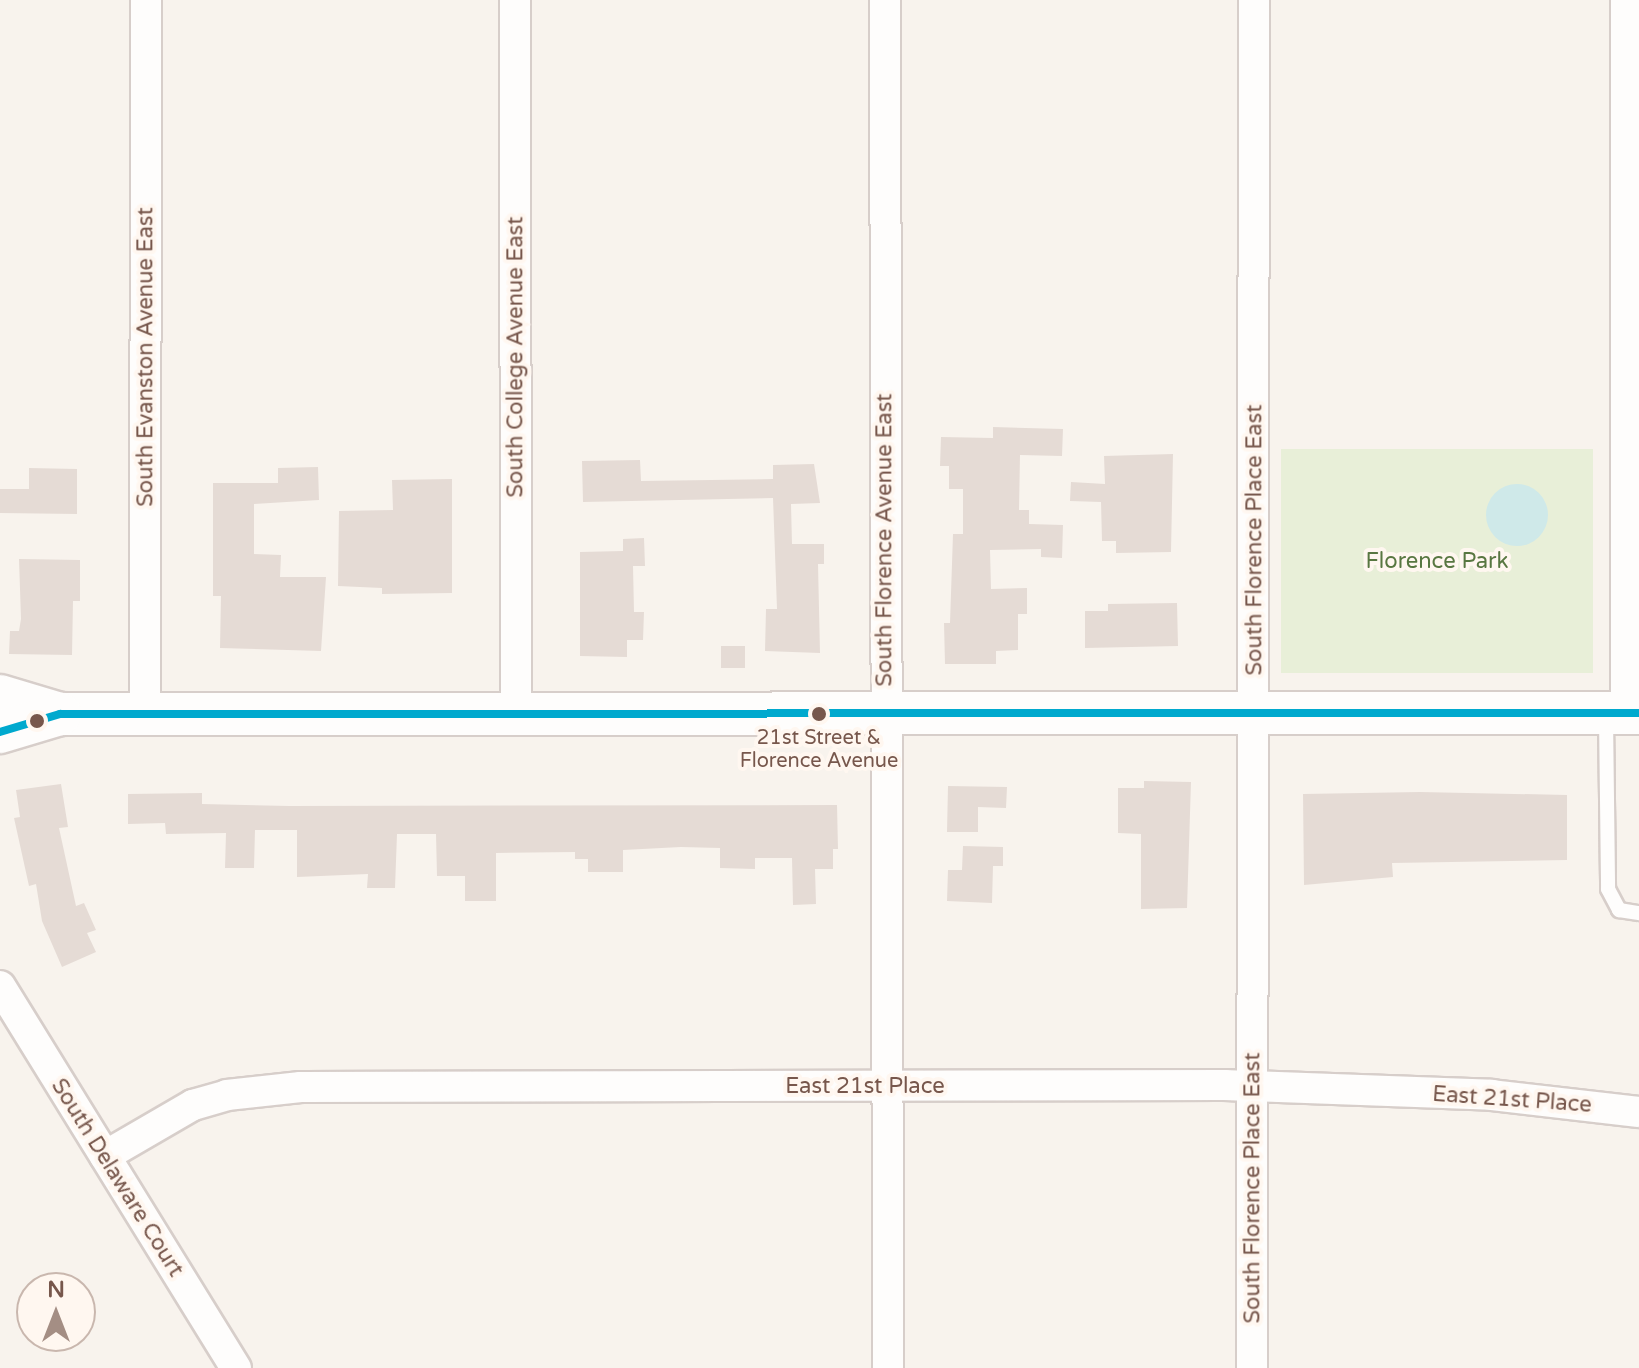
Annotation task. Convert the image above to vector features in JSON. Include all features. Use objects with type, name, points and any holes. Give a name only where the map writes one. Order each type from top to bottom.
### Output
[{"type":"main road","points":[[0,696],[60,714],[1624,713]]},
{"type":"main road","points":[[0,732],[60,714]]},
{"type":"street","name":"South Evanston Avenue East","points":[[145,714],[146,0]]},
{"type":"street","name":"South College Avenue East","points":[[515,0],[516,714]]},
{"type":"street","name":"South Florence Avenue East","points":[[885,0],[888,1368]]},
{"type":"street","name":"South Florence Place East","points":[[1252,1368],[1254,0]]},
{"type":"street","points":[[1624,713],[1626,0]]},
{"type":"street","name":"South Delaware Court","points":[[0,986],[236,1368]]},
{"type":"street","name":"East 21st Place","points":[[105,1156],[193,1105],[269,1088],[1253,1088],[1492,1095],[1639,1112]]},
{"type":"lane","points":[[1624,713],[1608,889],[1619,910],[1639,913]]},
{"type":"green space","name":"Florence Park","points":[[1281,449],[1593,449],[1593,673],[1281,673]]},
{"type":"water","points":[[1517,484],[1539,493],[1548,515],[1539,537],[1517,546],[1495,537],[1486,515],[1495,493]]},
{"type":"building","points":[[993,427],[1063,429],[1062,456],[1020,455],[1019,510],[1029,510],[1029,524],[1063,525],[1062,558],[1041,557],[1041,549],[990,550],[991,589],[1027,588],[1027,614],[1018,614],[1018,650],[996,651],[996,664],[945,664],[944,623],[950,623],[953,534],[963,534],[963,489],[949,489],[949,466],[940,466],[941,437],[993,438]]},
{"type":"building","points":[[1173,454],[1171,552],[1116,553],[1116,541],[1102,541],[1101,502],[1070,501],[1071,482],[1105,484],[1104,456]]},
{"type":"building","points":[[640,460],[641,481],[773,479],[773,465],[814,464],[820,503],[791,504],[792,544],[824,544],[824,564],[818,564],[820,653],[765,651],[766,609],[777,609],[773,498],[583,502],[582,461]]},
{"type":"building","points":[[318,467],[319,500],[254,504],[254,554],[281,555],[280,577],[326,577],[321,651],[220,648],[221,596],[213,596],[213,483],[278,483],[278,468]]},
{"type":"building","points":[[29,468],[77,469],[77,514],[0,513],[0,489],[29,489]]},
{"type":"building","points":[[452,479],[452,593],[382,594],[382,588],[338,586],[339,511],[393,510],[392,480]]},
{"type":"building","points":[[644,538],[645,566],[633,566],[634,612],[644,612],[643,640],[627,640],[627,657],[580,656],[580,552],[623,551],[623,539]]},
{"type":"building","points":[[19,559],[80,560],[80,601],[73,601],[72,655],[9,654],[10,631],[19,631],[21,619]]},
{"type":"building","points":[[1177,603],[1178,646],[1085,648],[1085,611],[1108,611],[1108,604]]},
{"type":"building","points":[[721,646],[745,646],[745,668],[721,668]]},
{"type":"building","points":[[1144,781],[1191,782],[1187,908],[1141,909],[1141,834],[1118,833],[1118,788],[1144,788]]},
{"type":"building","points":[[61,784],[68,827],[59,828],[76,906],[84,903],[96,930],[87,933],[96,952],[62,967],[42,921],[36,884],[29,886],[14,818],[20,817],[16,790]]},
{"type":"building","points":[[948,786],[1007,787],[1006,808],[978,807],[978,832],[947,832]]},
{"type":"building","points":[[1420,792],[1567,795],[1567,860],[1392,863],[1393,877],[1304,885],[1303,794]]},
{"type":"building","points":[[202,793],[202,804],[289,806],[837,805],[838,849],[833,849],[833,869],[815,869],[816,904],[793,905],[792,858],[755,858],[755,869],[720,868],[720,848],[681,847],[623,850],[623,872],[588,872],[588,859],[575,859],[575,852],[496,853],[496,901],[465,901],[465,876],[437,876],[436,834],[397,834],[395,888],[367,888],[368,874],[297,877],[297,830],[255,830],[254,868],[225,868],[226,833],[166,834],[165,823],[128,824],[128,794]]},
{"type":"building","points":[[963,846],[1003,847],[1003,866],[993,866],[992,903],[947,901],[948,870],[962,870]]},
{"type":"transit line","points":[[0,732],[60,714],[1639,713]]},
{"type":"place","name":"21st Street & Florence Avenue","points":[[819,714]]}]
